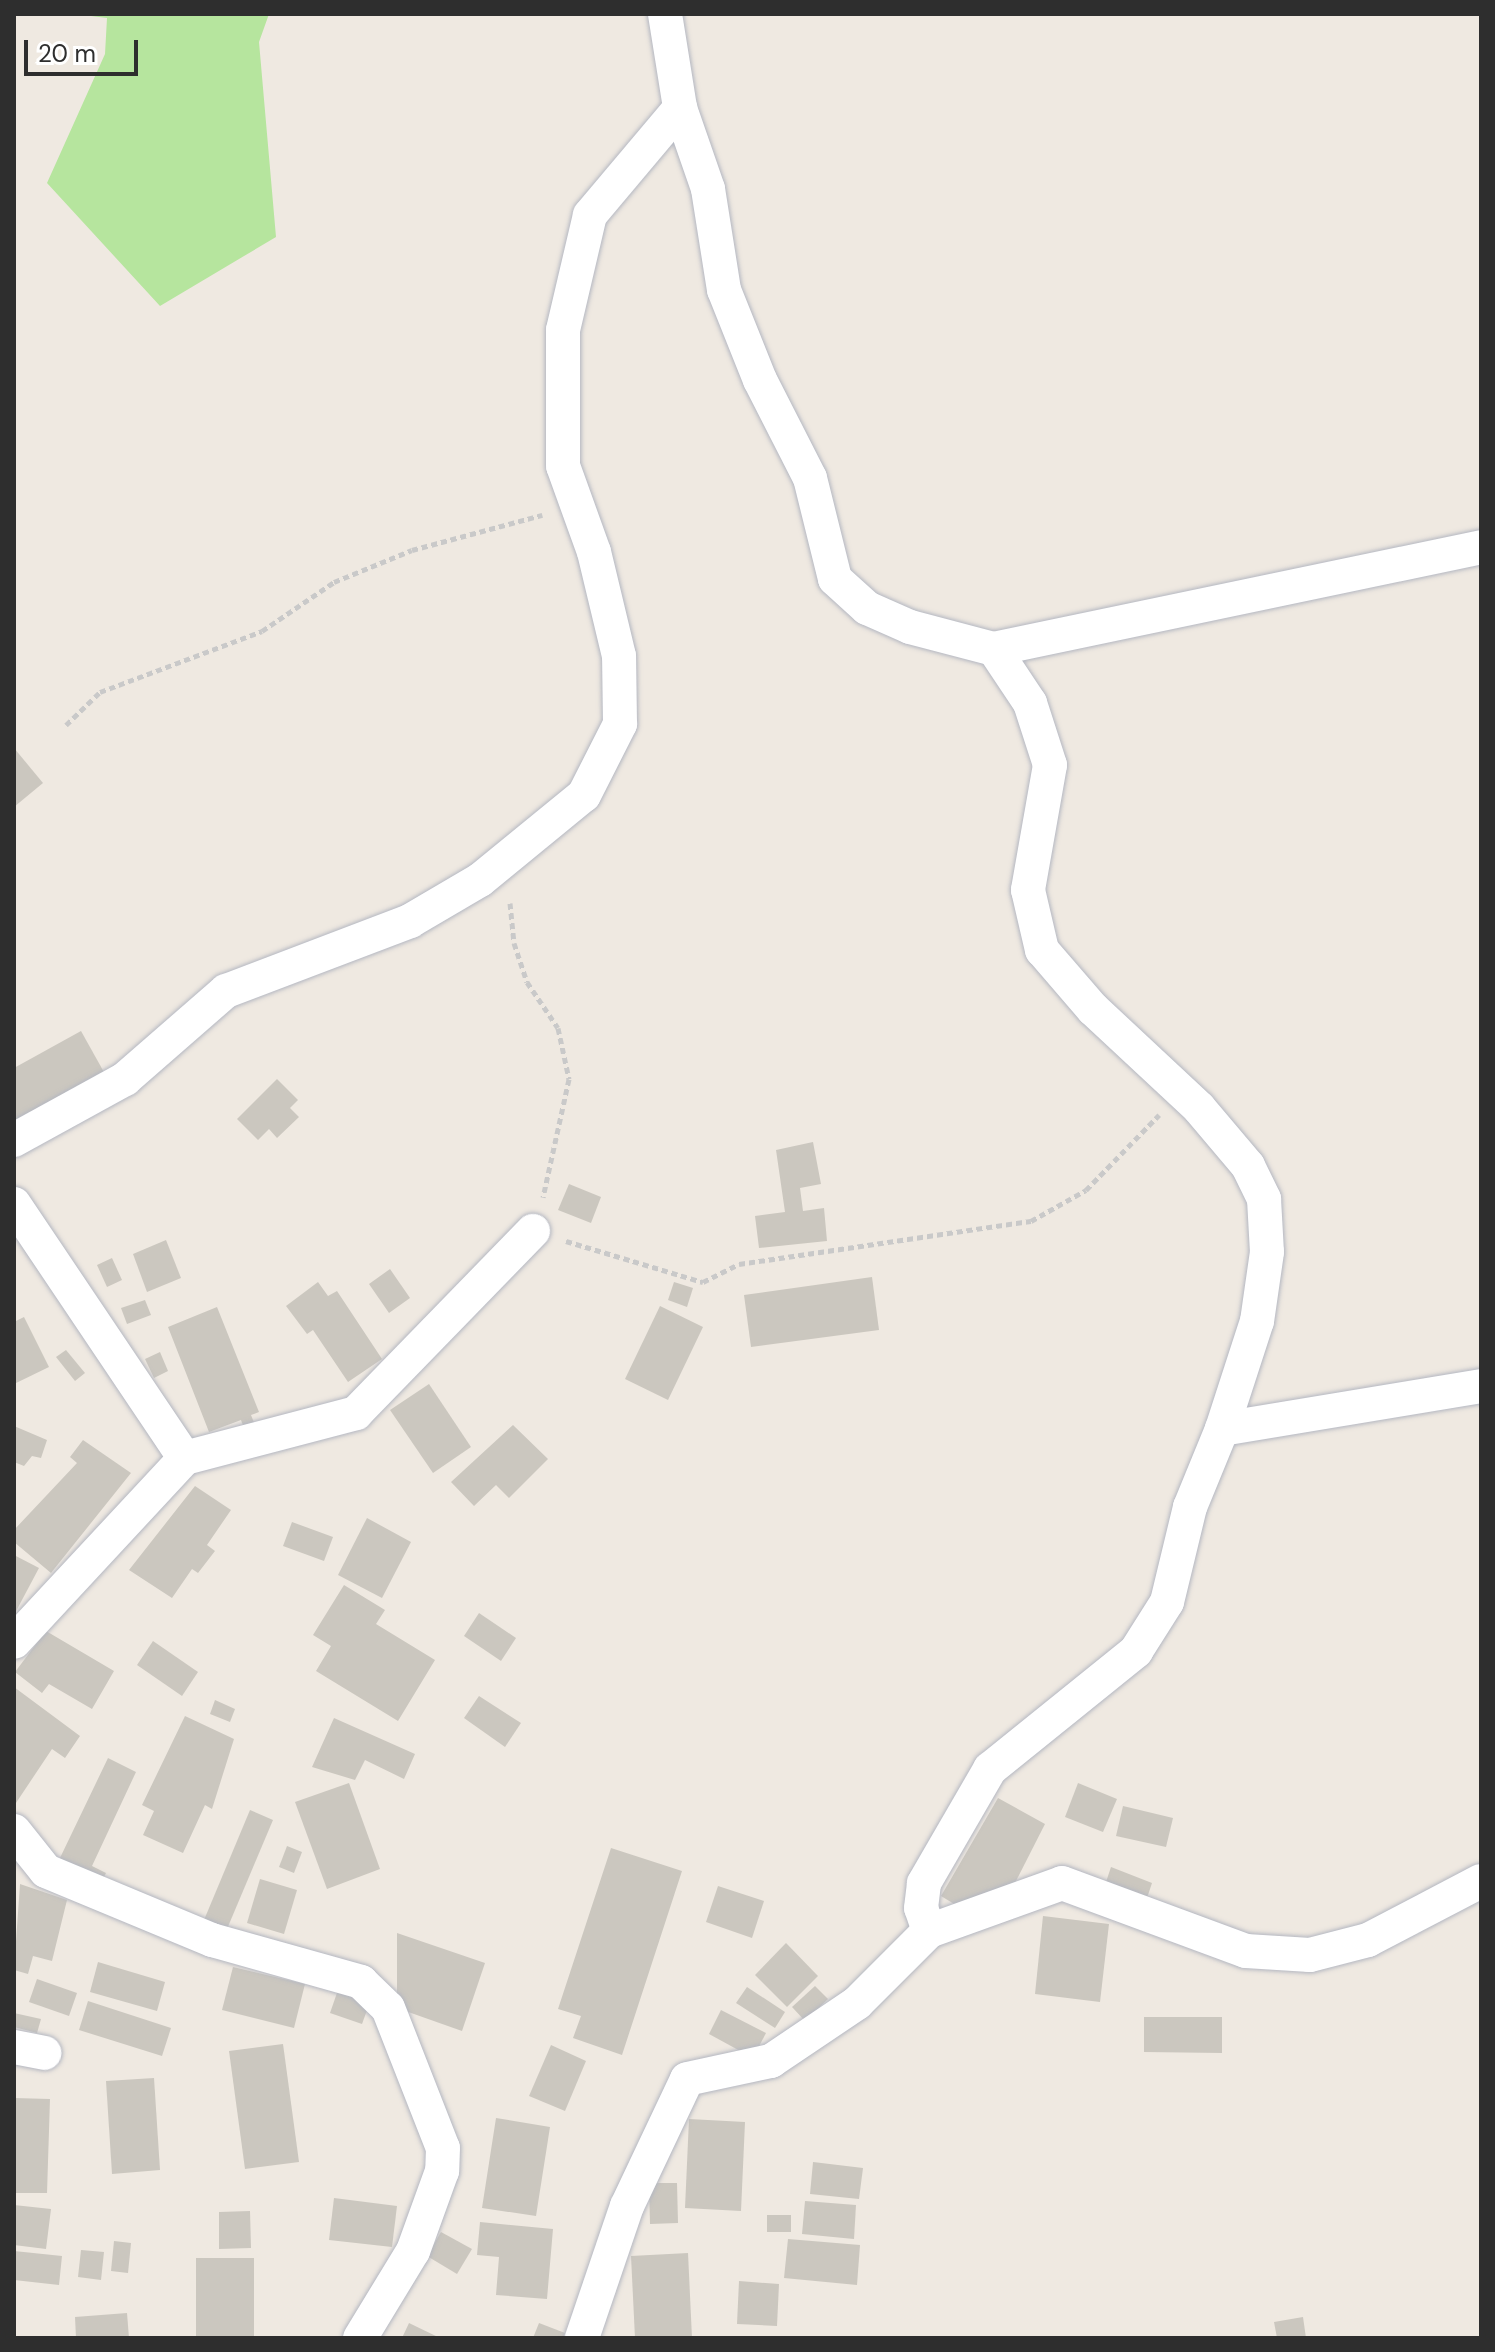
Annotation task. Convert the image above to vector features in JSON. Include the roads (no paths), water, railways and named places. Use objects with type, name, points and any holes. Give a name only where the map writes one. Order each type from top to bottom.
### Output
[{"type":"street","points":[[665,14],[680,108],[708,189],[724,290],[760,380],[810,478],[835,579],[867,608],[895,621],[994,649],[1481,547]]},
{"type":"street","points":[[14,1140],[125,1079],[226,991],[410,921],[523,848],[584,795],[620,724],[619,656],[579,509],[563,466],[560,411],[563,330],[590,215],[680,108]]},
{"type":"street","points":[[929,1931],[921,1908],[924,1883],[990,1769],[1136,1651],[1167,1602],[1190,1507],[1222,1429],[1257,1321],[1267,1252],[1264,1199],[1248,1166],[1182,1092],[1093,1009],[1042,950],[1028,890],[1050,765],[1030,703],[994,649]]},
{"type":"street","points":[[14,1204],[185,1458]]},
{"type":"street","points":[[14,1642],[185,1458],[356,1413],[533,1231]]},
{"type":"street","points":[[1222,1429],[1481,1386]]},
{"type":"street","points":[[14,1831],[46,1871],[212,1940],[361,1982],[388,2008],[443,2148],[442,2171],[413,2251],[360,2338]]},
{"type":"street","points":[[582,2338],[627,2206],[687,2079],[771,2061],[857,2003],[929,1931],[1062,1883],[1246,1951],[1310,1955],[1368,1940],[1481,1881]]}]
